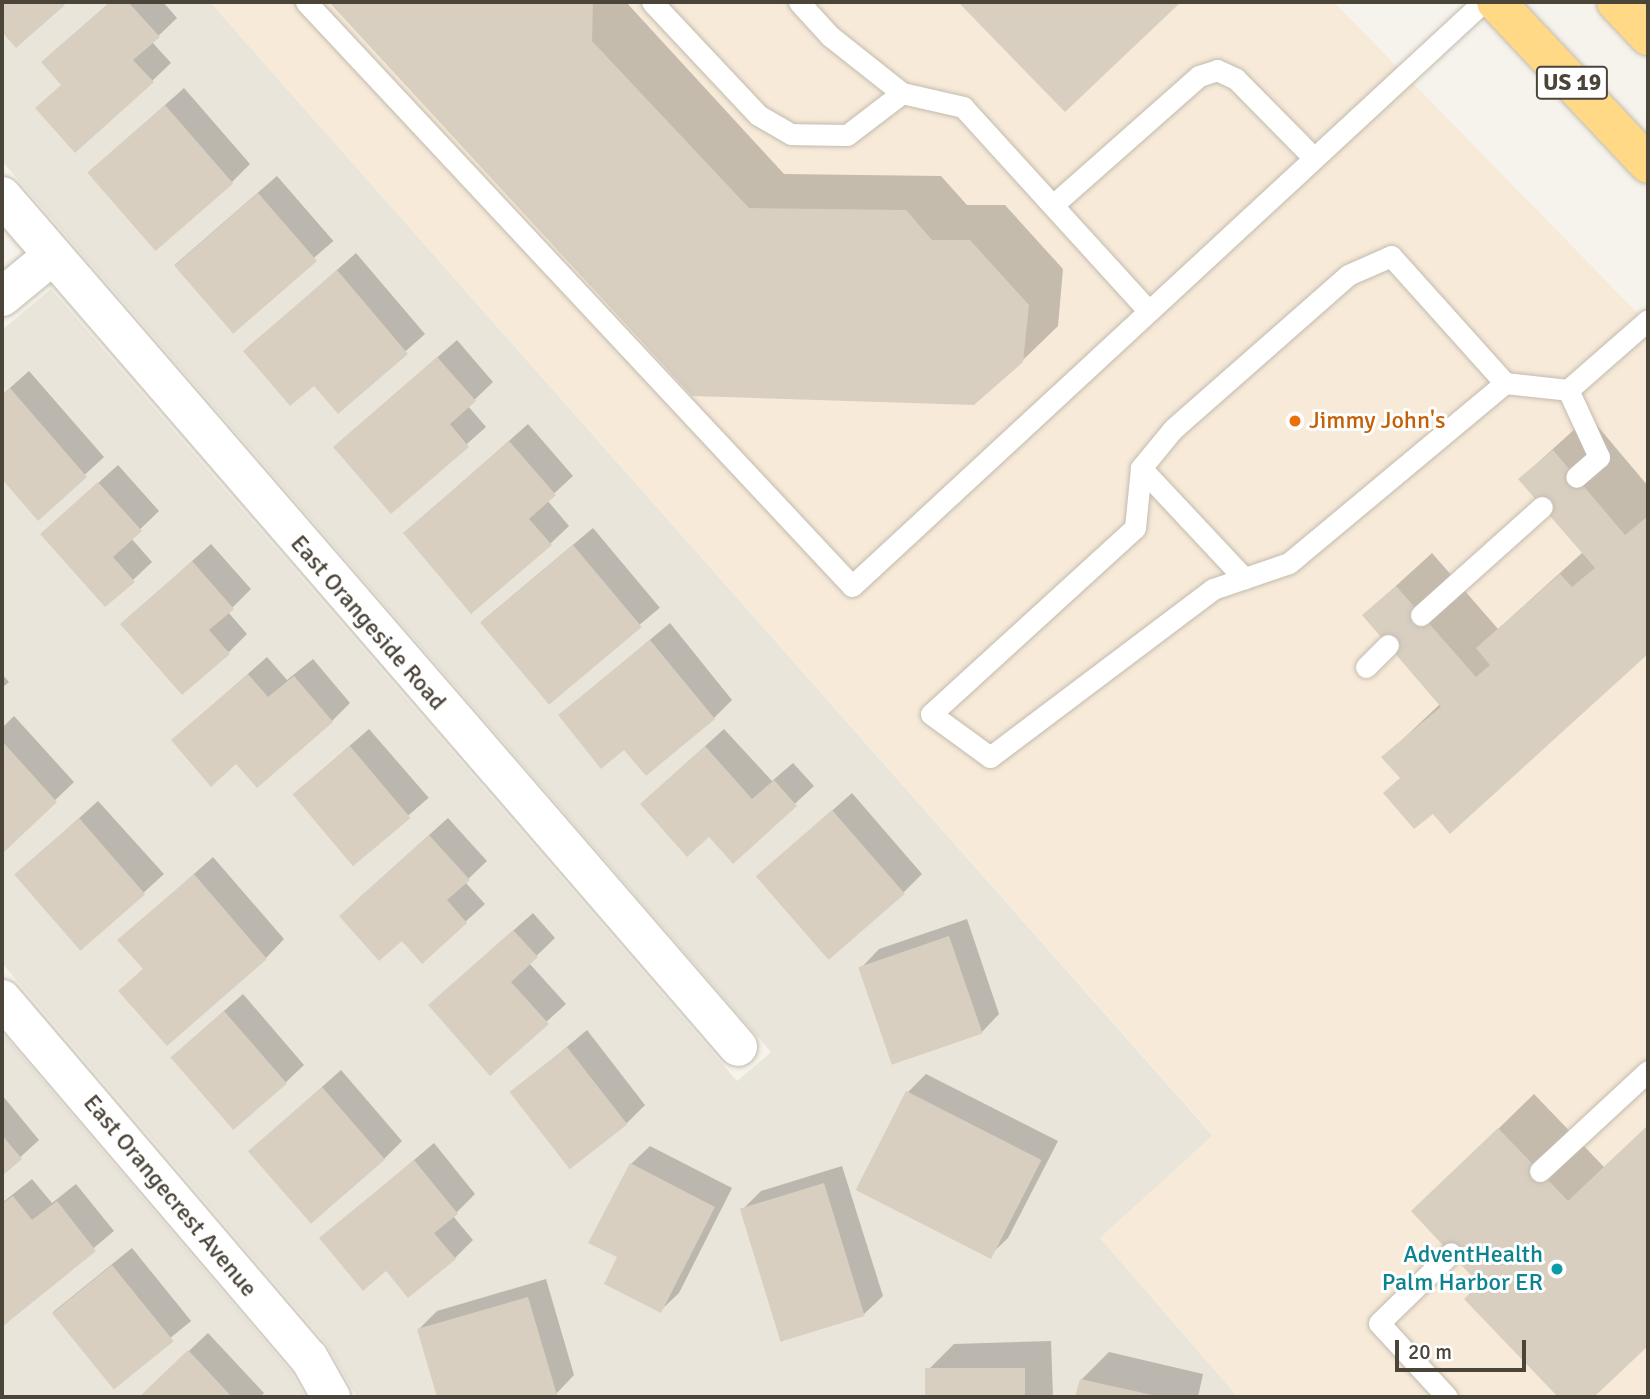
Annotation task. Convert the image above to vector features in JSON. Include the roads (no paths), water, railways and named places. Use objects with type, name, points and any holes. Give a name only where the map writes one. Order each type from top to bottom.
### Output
[{"type":"highway","name":"US 19","points":[[1496,2],[1648,164]]},
{"type":"highway","points":[[1616,2],[1648,36]]},
{"type":"street","name":"East Orangeside Road","points":[[2,196],[737,1047]]},
{"type":"street","points":[[2,297],[52,256]]},
{"type":"street","name":"East Orangecrest Avenue","points":[[2,999],[309,1358],[331,1397]]},
{"type":"lane","points":[[306,2],[852,586],[1147,309],[1483,2]]},
{"type":"lane","points":[[652,2],[758,115],[791,134],[847,135],[902,93]]},
{"type":"lane","points":[[799,2],[830,36],[902,93],[964,107],[1147,309]]},
{"type":"lane","points":[[1053,205],[1199,76],[1217,69],[1236,79],[1313,157]]},
{"type":"lane","points":[[1505,383],[1289,563],[1213,589],[990,757],[931,714],[1135,528],[1141,468],[1173,429],[1348,275],[1391,256],[1505,383],[1568,390],[1648,320]]},
{"type":"lane","points":[[1568,390],[1599,457],[1576,477]]},
{"type":"lane","points":[[1141,468],[1244,578]]},
{"type":"lane","points":[[1421,615],[1542,507]]},
{"type":"lane","points":[[1366,667],[1388,645]]},
{"type":"lane","points":[[1540,1171],[1648,1071]]},
{"type":"lane","points":[[1447,1397],[1379,1323],[1451,1253]]},
{"type":"place","name":"Jimmy John's","points":[[1295,421]]},
{"type":"place","name":"AdventHealth Palm Harbor ER","points":[[1557,1269]]}]
